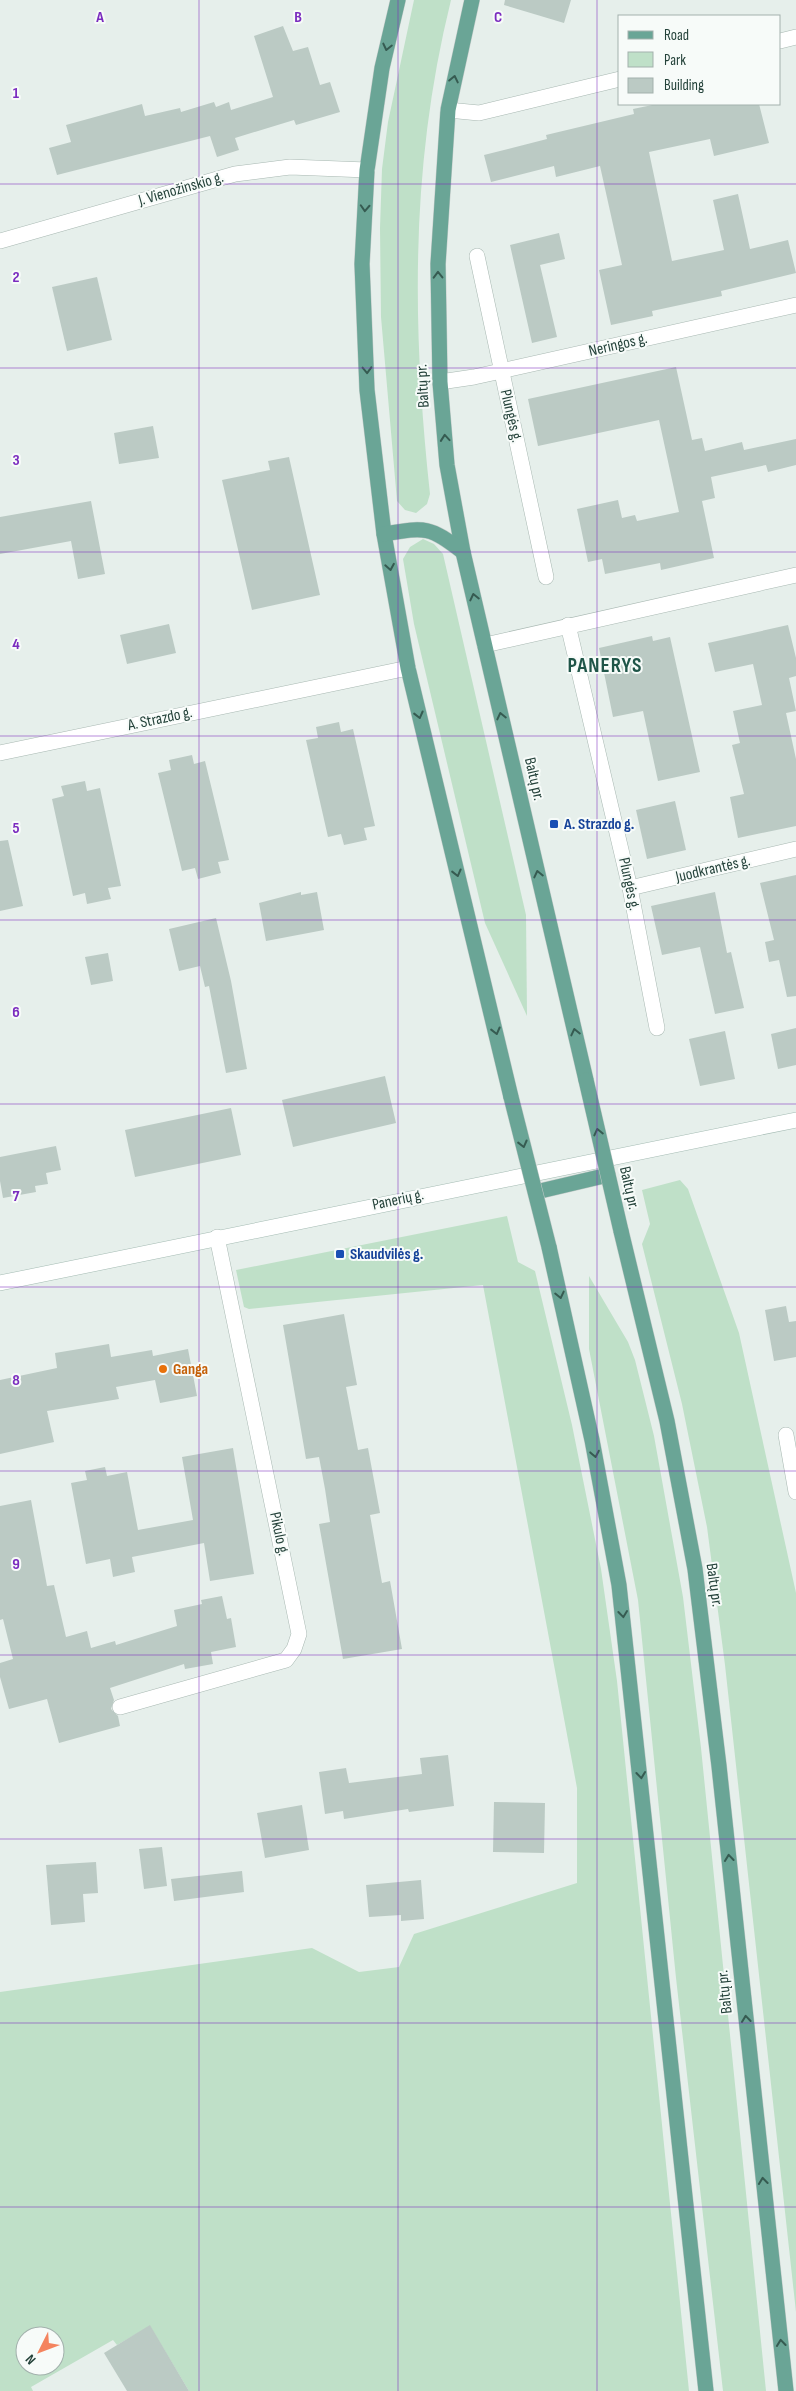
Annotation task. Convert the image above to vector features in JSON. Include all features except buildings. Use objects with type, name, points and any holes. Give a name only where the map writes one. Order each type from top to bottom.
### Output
[{"type":"main road","points":[[398,0],[382,68],[367,170],[362,264],[367,390],[384,534],[408,668],[511,1097],[550,1247],[592,1440],[619,1586],[706,2391]]},
{"type":"main road","name":"Baltų pr.","points":[[472,0],[448,110],[438,264],[440,382],[447,465],[463,552],[484,645],[667,1421],[695,1569],[720,1766],[786,2391]]},
{"type":"main road","points":[[384,534],[415,528],[437,532],[463,552]]},
{"type":"main road","points":[[536,1192],[608,1175]]},
{"type":"street","points":[[781,41],[796,37]]},
{"type":"street","points":[[448,110],[479,113],[618,79]]},
{"type":"street","name":"J. Vienožinskio g.","points":[[0,241],[236,174],[290,167],[367,170]]},
{"type":"street","name":"Plungės g.","points":[[477,256],[500,371],[546,577]]},
{"type":"street","name":"Neringos g.","points":[[440,382],[500,371],[796,304]]},
{"type":"street","points":[[484,645],[796,575]]},
{"type":"street","name":"Plungės g.","points":[[568,625],[630,888],[657,1028]]},
{"type":"street","name":"A. Strazdo g.","points":[[0,753],[374,673],[408,668]]},
{"type":"street","name":"Juodkrantės g.","points":[[630,888],[796,849]]},
{"type":"street","name":"Panerių g.","points":[[0,1283],[796,1120]]},
{"type":"street","name":"Pikulo g.","points":[[120,1707],[286,1660],[294,1649],[299,1634],[218,1237]]},
{"type":"street","points":[[786,1435],[796,1492]]},
{"type":"green space","points":[[414,0],[451,0],[428,123],[422,185],[418,246],[418,308],[424,432],[430,494],[427,504],[416,513],[405,510],[397,501],[381,317],[380,228],[382,169],[388,122]]},
{"type":"green space","points":[[423,539],[434,544],[443,554],[526,915],[527,1016],[485,923],[414,624],[403,559],[410,547]]},
{"type":"green space","points":[[680,1180],[688,1189],[739,1333],[796,1593],[796,2312],[725,1665],[707,1527],[682,1404],[642,1244],[650,1224],[642,1190]]},
{"type":"green space","points":[[507,1216],[518,1262],[535,1271],[572,1425],[601,1569],[617,1681],[689,2391],[189,2391],[150,2326],[117,2345],[113,2340],[65,2368],[65,2326],[15,2326],[15,2376],[50,2376],[31,2387],[33,2391],[0,2391],[0,1992],[312,1948],[359,1972],[399,1967],[414,1934],[577,1883],[577,1788],[483,1285],[249,1309],[244,1307],[236,1270]]},
{"type":"green space","points":[[589,1276],[628,1342],[635,1360],[654,1436],[683,1597],[701,1748],[766,2391],[723,2391],[676,1978],[638,1600],[589,1349]]},
{"type":"place","name":"A. Strazdo g.","points":[[554,824]]},
{"type":"place","name":"Skaudvilės g.","points":[[340,1254]]},
{"type":"place","name":"Ganga","points":[[163,1369]]},
{"type":"district","name":"PANERYS","points":[[605,665]]}]
